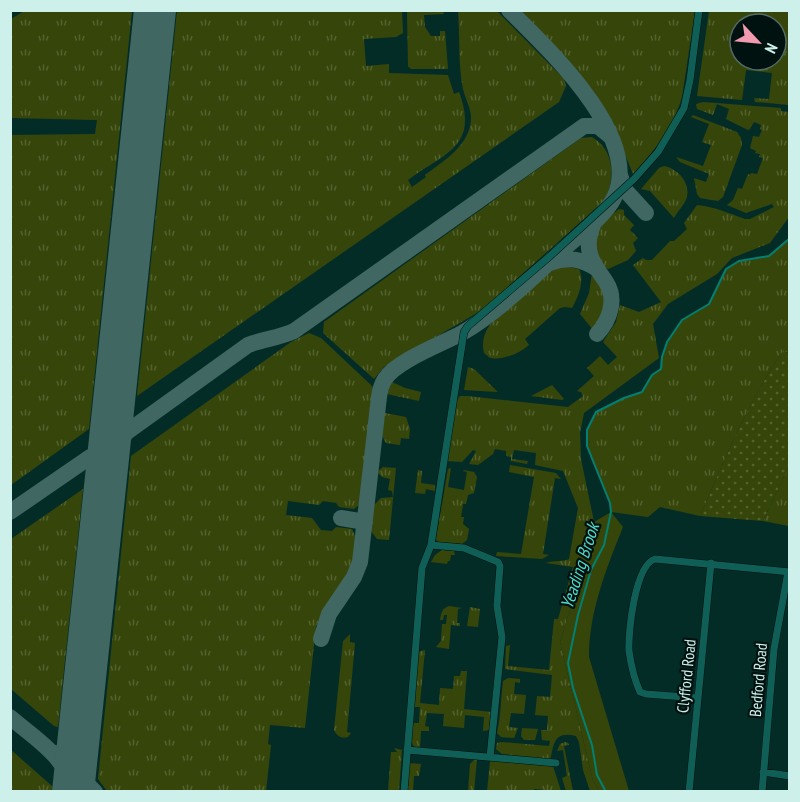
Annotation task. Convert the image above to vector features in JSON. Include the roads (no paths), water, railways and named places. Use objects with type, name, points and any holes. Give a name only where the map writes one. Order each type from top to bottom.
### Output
[{"type":"street","points":[[404,792],[422,568],[431,545],[464,330],[583,225],[634,178],[658,152],[684,108],[699,10]]},
{"type":"street","points":[[431,545],[464,548],[495,560],[500,566],[497,606],[502,637],[490,757]]},
{"type":"street","points":[[698,698],[640,692],[631,664],[629,636],[638,589],[643,572],[651,560],[711,563],[789,572]]},
{"type":"street","name":"Clyfford Road","points":[[689,792],[711,563]]},
{"type":"street","name":"Bedford Road","points":[[762,792],[774,649],[789,572]]},
{"type":"street","points":[[407,750],[556,762]]},
{"type":"street","points":[[763,772],[789,776]]},
{"type":"waterway","name":"Yeading Brook","points":[[606,792],[597,775],[592,745],[573,688],[568,663],[578,615],[591,570],[604,545],[611,512],[610,503],[587,446],[587,430],[596,412],[642,392],[652,375],[661,369],[667,342],[682,320],[709,304],[726,269],[739,261],[769,256],[790,238]]}]
